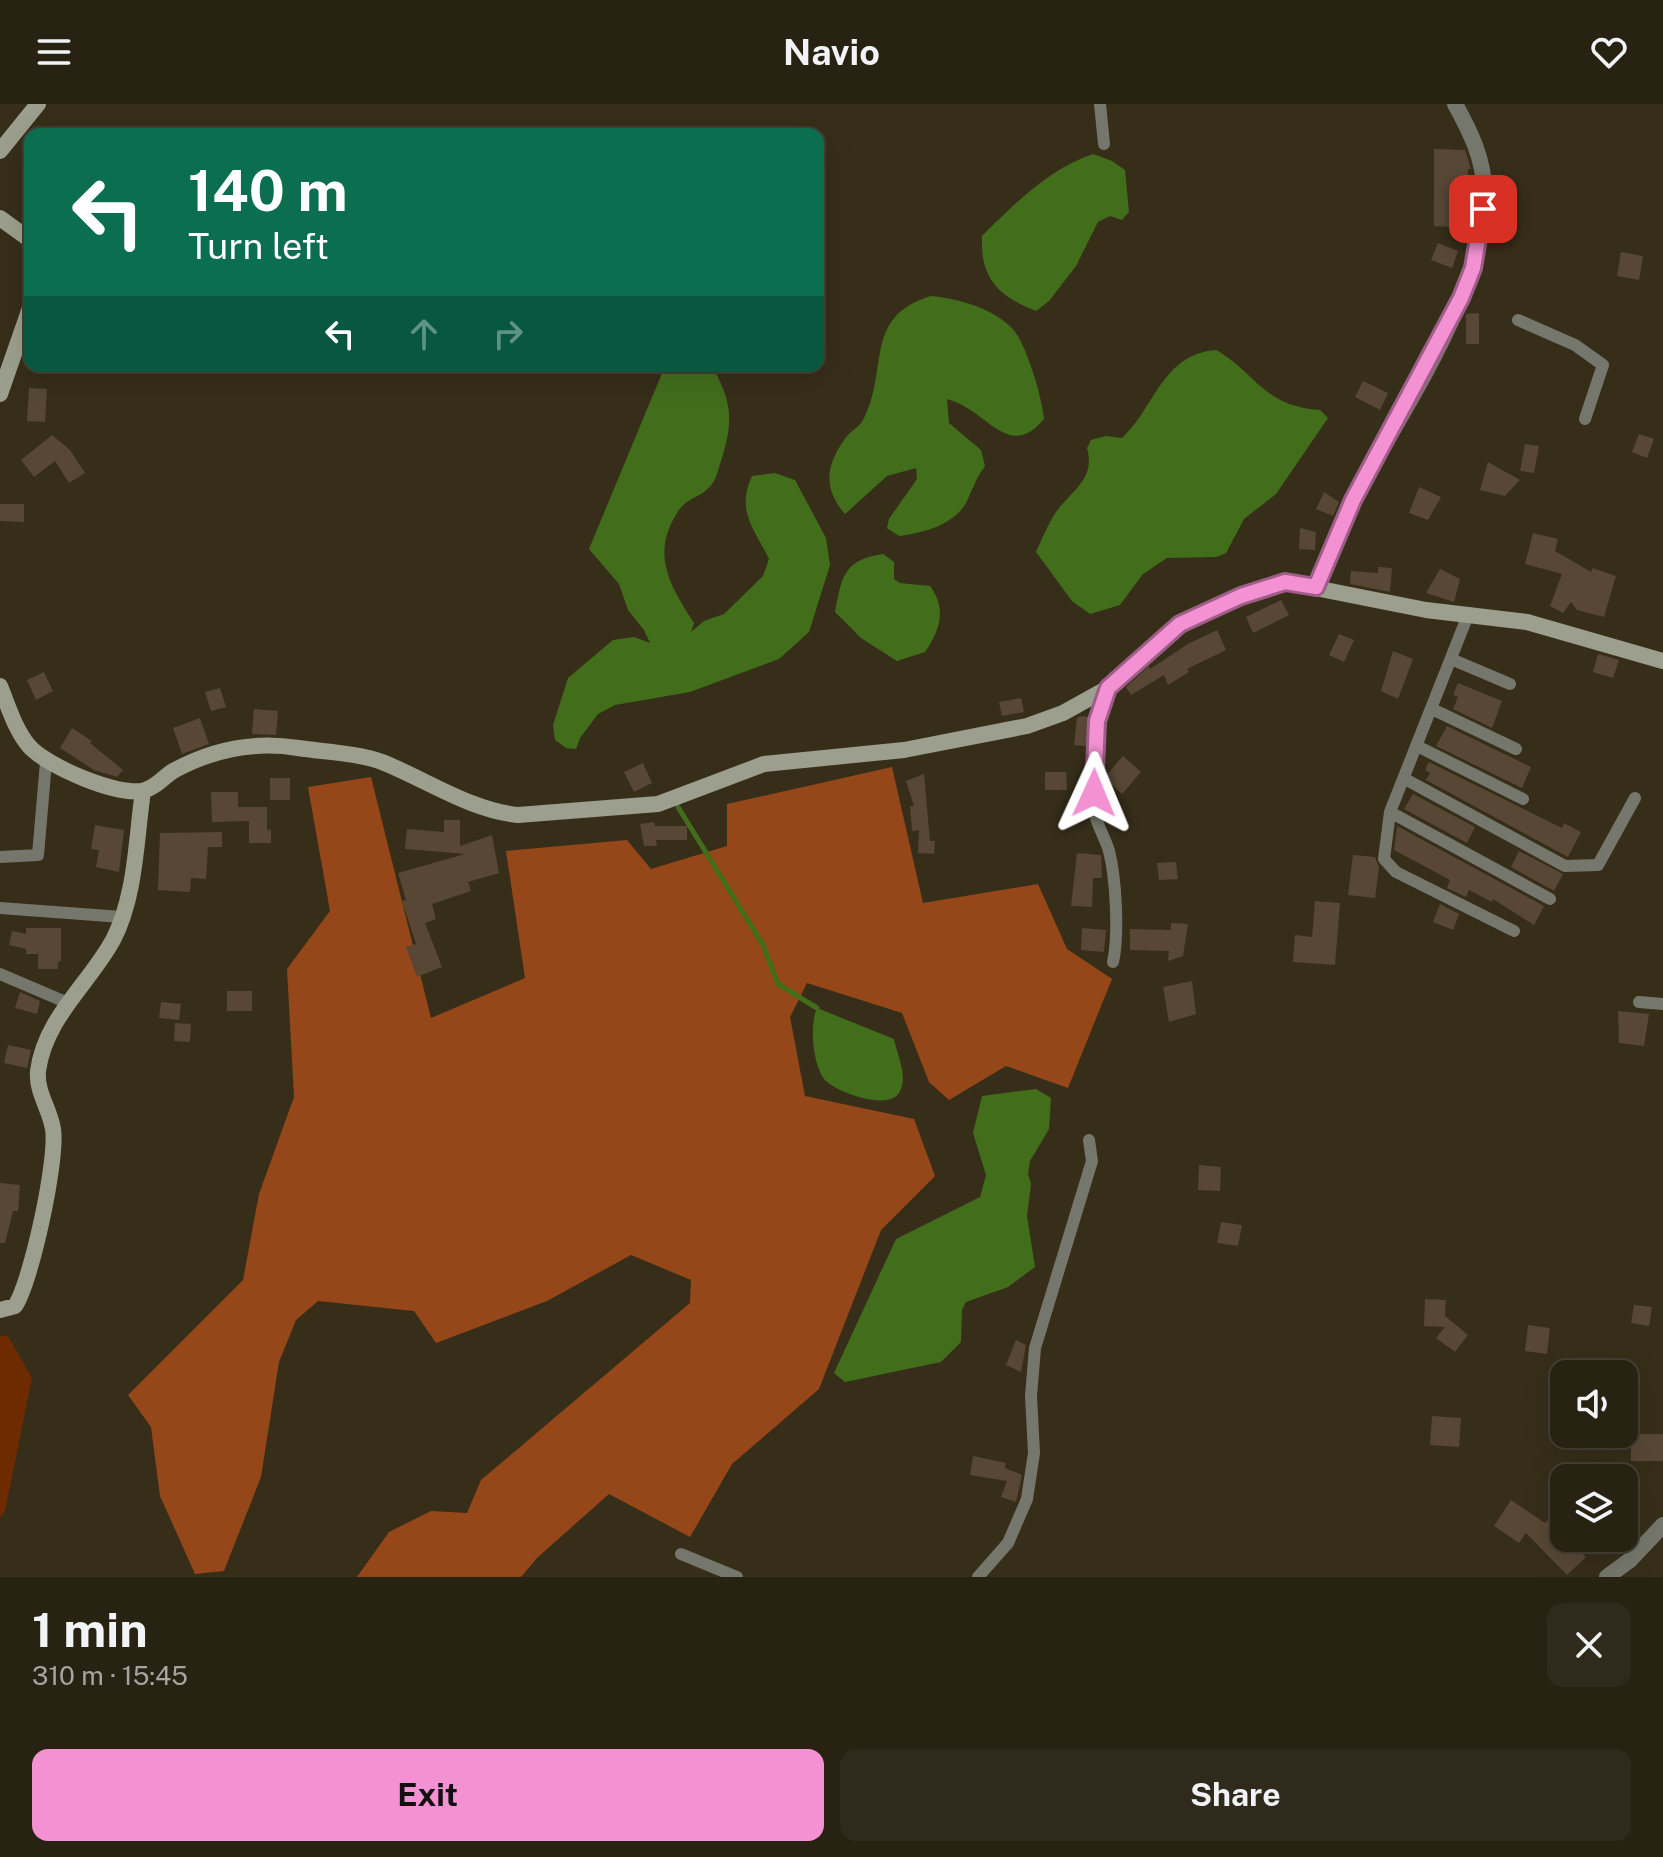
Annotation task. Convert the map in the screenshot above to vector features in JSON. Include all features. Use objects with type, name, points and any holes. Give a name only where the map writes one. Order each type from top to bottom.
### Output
[{"type":"main road","points":[[0,151],[38,104]]},
{"type":"main road","points":[[0,218],[24,235]]},
{"type":"main road","points":[[0,394],[24,325]]},
{"type":"main road","points":[[0,686],[22,737],[46,762],[128,791],[143,791],[201,756],[234,747],[289,747],[378,761],[498,813],[518,815],[658,804],[764,764],[904,750],[1027,726],[1063,713],[1108,688],[1180,624],[1241,596],[1285,582],[1426,610],[1527,622],[1663,661]]},
{"type":"main road","points":[[0,1310],[15,1306],[22,1296],[32,1263],[54,1133],[50,1112],[40,1094],[38,1072],[48,1039],[68,1003],[106,951],[122,917],[129,892],[143,791]]},
{"type":"street","points":[[1100,104],[1104,144]]},
{"type":"street","points":[[1316,587],[1353,500],[1434,351],[1473,268],[1484,189],[1472,136],[1455,104]]},
{"type":"street","points":[[1518,320],[1575,345],[1603,365],[1585,419]]},
{"type":"street","points":[[1468,615],[1390,812],[1384,859],[1396,872],[1514,931]]},
{"type":"street","points":[[1451,659],[1510,684]]},
{"type":"street","points":[[1108,688],[1097,721],[1093,772],[1095,813],[1110,853],[1118,941],[1113,962]]},
{"type":"street","points":[[1432,709],[1516,749]]},
{"type":"street","points":[[1417,746],[1523,799]]},
{"type":"street","points":[[0,857],[38,855],[46,762]]},
{"type":"street","points":[[1405,779],[1565,866],[1598,865],[1635,798]]},
{"type":"street","points":[[1390,812],[1550,899]]},
{"type":"street","points":[[0,908],[122,917]]},
{"type":"street","points":[[0,974],[68,1003]]},
{"type":"street","points":[[1639,1002],[1663,1004]]},
{"type":"street","points":[[978,1577],[1008,1543],[1030,1488],[1034,1453],[1031,1396],[1035,1348],[1092,1161],[1089,1140]]},
{"type":"street","points":[[1607,1577],[1630,1560],[1663,1525]]},
{"type":"street","points":[[681,1554],[737,1577]]},
{"type":"shaded area","points":[[1093,154],[1125,170],[1129,212],[1122,220],[1110,216],[1098,222],[1076,266],[1049,301],[1036,311],[1011,299],[994,284],[984,263],[982,236],[1047,178]]},
{"type":"shaded area","points":[[931,296],[973,305],[1011,327],[1032,370],[1044,419],[1031,431],[1019,436],[1008,434],[947,399],[949,423],[981,450],[985,466],[967,501],[955,516],[928,530],[899,536],[887,528],[889,519],[917,479],[916,468],[887,476],[845,514],[830,485],[831,466],[840,446],[864,418],[887,330],[895,317],[910,305]]},
{"type":"shaded area","points":[[1216,350],[1273,396],[1301,407],[1320,410],[1328,418],[1276,494],[1244,519],[1226,553],[1216,557],[1167,558],[1143,574],[1120,605],[1090,614],[1072,601],[1036,552],[1045,532],[1056,512],[1085,476],[1089,459],[1087,448],[1091,440],[1106,436],[1122,438],[1171,372],[1183,361]]},
{"type":"shaded area","points":[[663,372],[715,372],[729,413],[725,448],[715,479],[679,510],[670,526],[664,554],[677,595],[694,623],[691,632],[704,621],[724,614],[763,576],[769,559],[746,509],[752,476],[775,473],[795,480],[826,538],[830,565],[809,632],[779,659],[690,692],[615,705],[598,714],[580,738],[576,749],[566,748],[555,740],[553,725],[568,678],[613,640],[634,637],[650,643],[628,610],[619,584],[589,549]]},
{"type":"shaded area","points":[[883,554],[894,562],[894,579],[900,583],[930,586],[940,611],[938,628],[925,652],[897,661],[861,638],[835,612],[847,572],[860,561]]},
{"type":"shaded area","points":[[892,767],[923,903],[1038,884],[1067,949],[1112,979],[1068,1088],[1006,1066],[949,1100],[929,1082],[902,1013],[807,983],[790,1017],[805,1096],[914,1119],[935,1176],[881,1230],[819,1389],[732,1464],[690,1537],[609,1494],[537,1558],[521,1577],[357,1577],[389,1532],[431,1511],[467,1513],[481,1480],[690,1303],[691,1280],[631,1255],[547,1301],[436,1343],[414,1311],[318,1301],[296,1320],[279,1362],[261,1477],[224,1571],[195,1574],[160,1496],[151,1427],[128,1395],[243,1280],[259,1194],[294,1097],[287,969],[330,911],[308,787],[371,777],[431,1018],[525,978],[506,851],[627,840],[651,869],[727,846],[727,804]]},
{"type":"shaded area","points":[[817,1008],[894,1039],[903,1074],[899,1093],[893,1098],[873,1100],[850,1094],[825,1080],[814,1045],[813,1024]]},
{"type":"shaded area","points":[[1036,1089],[1051,1098],[1049,1129],[1030,1161],[1028,1174],[1031,1184],[1027,1216],[1035,1267],[1008,1287],[966,1302],[962,1310],[961,1342],[941,1362],[845,1382],[834,1373],[896,1239],[980,1197],[986,1175],[973,1133],[982,1096]]},
{"type":"shaded area","points":[[0,1336],[8,1336],[32,1378],[5,1511],[0,1518]]},
{"type":"building","points":[[1434,149],[1465,150],[1471,169],[1468,169],[1464,228],[1434,226]]},
{"type":"building","points":[[1438,243],[1458,251],[1452,268],[1431,260]]},
{"type":"building","points":[[1621,252],[1643,256],[1639,280],[1617,276]]},
{"type":"building","points":[[1479,313],[1479,344],[1466,344],[1466,314]]},
{"type":"building","points":[[1363,381],[1388,393],[1380,410],[1355,397]]},
{"type":"building","points":[[29,388],[47,389],[45,422],[27,421]]},
{"type":"building","points":[[1639,434],[1654,439],[1647,458],[1632,452]]},
{"type":"building","points":[[52,435],[70,450],[85,473],[69,483],[55,461],[34,477],[21,460]]},
{"type":"building","points":[[1525,444],[1539,446],[1534,473],[1520,471]]},
{"type":"building","points":[[1488,462],[1520,480],[1505,496],[1480,490]]},
{"type":"building","points":[[1419,487],[1441,497],[1428,520],[1409,513]]},
{"type":"building","points":[[1324,492],[1339,502],[1333,516],[1316,509]]},
{"type":"building","points":[[0,504],[24,504],[24,522],[0,521]]},
{"type":"building","points":[[1300,528],[1316,532],[1315,550],[1299,549]]},
{"type":"building","points":[[1533,533],[1558,539],[1555,551],[1591,572],[1592,568],[1616,576],[1604,617],[1577,610],[1571,602],[1563,613],[1550,606],[1562,574],[1525,564]]},
{"type":"building","points":[[1378,567],[1392,568],[1390,592],[1350,584],[1351,571],[1378,573]]},
{"type":"building","points":[[1440,569],[1460,579],[1454,602],[1426,593]]},
{"type":"building","points":[[1281,600],[1289,615],[1253,633],[1246,617]]},
{"type":"building","points":[[1217,630],[1226,650],[1187,669],[1189,672],[1168,685],[1164,675],[1131,695],[1126,687],[1149,666],[1150,669],[1188,644]]},
{"type":"building","points":[[1339,634],[1354,640],[1344,662],[1329,655]]},
{"type":"building","points":[[1393,651],[1413,659],[1398,699],[1381,691]]},
{"type":"building","points":[[1598,654],[1619,660],[1613,678],[1593,672]]},
{"type":"building","points":[[44,672],[53,691],[36,700],[27,680]]},
{"type":"building","points":[[1458,683],[1502,701],[1492,728],[1453,709],[1458,697],[1453,695]]},
{"type":"building","points":[[220,688],[226,707],[211,711],[205,692]]},
{"type":"building","points":[[1021,698],[1024,712],[1002,716],[999,702]]},
{"type":"building","points":[[254,709],[278,711],[276,735],[252,734]]},
{"type":"building","points":[[1090,717],[1086,746],[1074,745],[1077,718]]},
{"type":"building","points":[[200,718],[209,744],[182,754],[173,728]]},
{"type":"building","points":[[1447,726],[1531,767],[1522,788],[1436,746]]},
{"type":"building","points":[[72,728],[92,741],[90,743],[123,770],[117,777],[94,770],[60,748]]},
{"type":"building","points":[[1123,756],[1141,772],[1122,794],[1104,778]]},
{"type":"building","points":[[1429,762],[1562,828],[1564,823],[1581,832],[1568,857],[1426,780],[1430,773],[1425,770]]},
{"type":"building","points":[[643,763],[652,783],[634,792],[624,772]]},
{"type":"building","points":[[1045,772],[1066,772],[1067,790],[1045,790]]},
{"type":"building","points":[[924,774],[930,841],[935,841],[934,854],[918,853],[919,830],[912,831],[910,806],[914,806],[906,781]]},
{"type":"building","points":[[270,778],[290,778],[290,800],[270,800]]},
{"type":"building","points":[[211,792],[238,792],[238,807],[267,807],[267,830],[271,829],[271,843],[249,843],[249,821],[212,822]]},
{"type":"building","points":[[1413,794],[1475,827],[1467,843],[1404,809]]},
{"type":"building","points":[[444,820],[460,820],[460,846],[492,835],[499,873],[468,882],[471,891],[432,904],[436,919],[425,923],[442,967],[417,977],[406,947],[416,944],[402,901],[406,900],[398,873],[465,854],[405,849],[407,829],[444,832]]},
{"type":"building","points":[[654,822],[655,826],[687,826],[687,840],[656,840],[657,846],[644,846],[640,824]]},
{"type":"building","points":[[95,825],[124,830],[119,872],[96,867],[99,850],[91,849]]},
{"type":"building","points":[[1397,826],[1544,906],[1534,925],[1493,899],[1492,902],[1469,890],[1466,897],[1447,888],[1450,880],[1394,850]]},
{"type":"building","points":[[222,832],[222,847],[208,847],[206,879],[191,878],[190,892],[158,890],[160,833]]},
{"type":"building","points":[[1519,851],[1563,874],[1554,891],[1511,867]]},
{"type":"building","points":[[1077,853],[1101,855],[1102,878],[1093,878],[1092,907],[1071,906]]},
{"type":"building","points":[[1353,855],[1375,857],[1379,867],[1375,898],[1348,895]]},
{"type":"building","points":[[1176,862],[1178,879],[1159,880],[1157,863]]},
{"type":"building","points":[[1315,901],[1340,903],[1335,965],[1293,962],[1295,935],[1312,937]]},
{"type":"building","points":[[1440,904],[1459,914],[1453,930],[1433,922]]},
{"type":"building","points":[[1171,923],[1188,924],[1183,956],[1168,961],[1169,951],[1130,950],[1130,929],[1171,930]]},
{"type":"building","points":[[26,928],[61,928],[61,961],[58,962],[58,969],[38,969],[38,954],[26,954],[26,949],[9,945],[12,931],[26,934]]},
{"type":"building","points":[[1082,928],[1106,930],[1104,952],[1081,950]]},
{"type":"building","points":[[1192,981],[1196,1014],[1169,1022],[1163,987]]},
{"type":"building","points":[[227,991],[252,991],[252,1011],[227,1011]]},
{"type":"building","points":[[20,992],[40,1001],[37,1014],[15,1008]]},
{"type":"building","points":[[161,1002],[181,1004],[179,1020],[159,1018]]},
{"type":"building","points":[[1618,1011],[1649,1014],[1644,1046],[1619,1043]]},
{"type":"building","points":[[175,1023],[191,1024],[190,1042],[174,1041]]},
{"type":"building","points":[[8,1045],[31,1050],[27,1068],[4,1063]]},
{"type":"building","points":[[1199,1165],[1221,1167],[1220,1191],[1198,1190]]},
{"type":"building","points":[[0,1183],[20,1185],[18,1211],[13,1211],[5,1243],[0,1243]]},
{"type":"building","points":[[1221,1222],[1242,1225],[1238,1246],[1217,1243]]},
{"type":"building","points":[[1425,1299],[1446,1300],[1445,1316],[1468,1335],[1455,1352],[1436,1338],[1445,1327],[1424,1326]]},
{"type":"building","points":[[1634,1305],[1652,1307],[1649,1326],[1631,1323]]},
{"type":"building","points":[[1528,1325],[1550,1328],[1547,1354],[1525,1351]]},
{"type":"building","points":[[1016,1340],[1026,1345],[1021,1372],[1006,1365]]},
{"type":"building","points":[[1432,1416],[1461,1418],[1459,1447],[1430,1445]]},
{"type":"building","points":[[1638,1434],[1663,1434],[1663,1461],[1631,1461],[1631,1448],[1638,1448]]},
{"type":"building","points":[[973,1456],[1006,1463],[1005,1468],[1022,1475],[1016,1502],[1001,1497],[1007,1481],[970,1475]]},
{"type":"building","points":[[1511,1500],[1545,1523],[1550,1520],[1550,1552],[1581,1552],[1586,1557],[1567,1575],[1526,1533],[1519,1543],[1494,1526]]},
{"type":"waterway","points":[[678,807],[763,945],[778,984],[817,1008]]},
{"type":"route","points":[[1094,793],[1097,721],[1108,688],[1180,624],[1241,596],[1285,582],[1316,587],[1353,500],[1461,298],[1473,268],[1483,209]]}]
